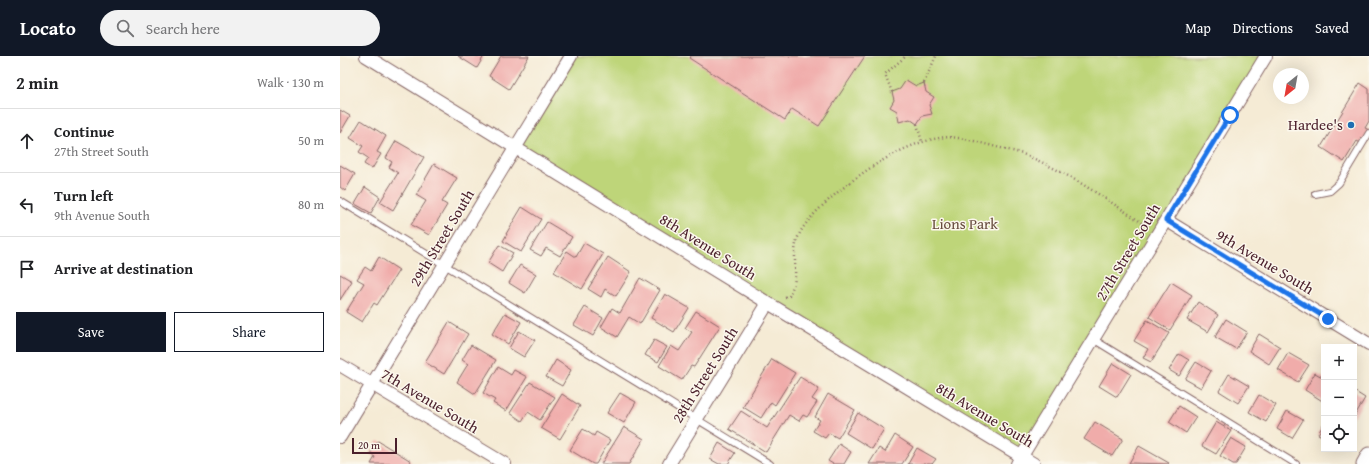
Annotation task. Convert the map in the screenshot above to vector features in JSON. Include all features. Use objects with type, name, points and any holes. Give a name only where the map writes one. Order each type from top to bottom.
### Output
[{"type":"street","name":"8th Avenue South","points":[[366,56],[768,303],[1019,460],[1034,464]]},
{"type":"street","name":"29th Street South","points":[[340,437],[571,56]]},
{"type":"street","name":"27th Street South","points":[[1019,460],[1266,56]]},
{"type":"street","name":"9th Avenue South","points":[[1166,220],[1369,344]]},
{"type":"street","name":"28th Street South","points":[[669,464],[768,303]]},
{"type":"street","name":"7th Avenue South","points":[[340,365],[371,385],[505,464]]},
{"type":"street","points":[[1364,464],[1369,455]]},
{"type":"lane","points":[[1316,194],[1330,192],[1339,183],[1369,133]]},
{"type":"lane","points":[[340,201],[770,464]]},
{"type":"lane","points":[[1093,339],[1296,464]]},
{"type":"path","points":[[892,92],[885,74],[906,56]]},
{"type":"path","points":[[924,83],[936,56]]},
{"type":"path","points":[[917,124],[922,142]]},
{"type":"path","points":[[768,303],[789,296],[795,276],[794,254],[796,243],[801,230],[845,186],[870,168],[899,151],[922,142],[940,138],[955,138],[1012,150],[1029,156],[1072,178],[1158,233]]},
{"type":"green space","name":"Lions Park","points":[[571,56],[1266,56],[1022,456],[515,148]]},
{"type":"building","points":[[458,56],[484,56],[477,68]]},
{"type":"building","points":[[501,56],[529,56],[509,89],[489,76]]},
{"type":"building","points":[[691,56],[865,56],[819,126],[792,109],[785,120],[689,58]]},
{"type":"building","points":[[906,80],[916,86],[924,83],[926,92],[934,97],[929,105],[932,114],[922,116],[917,124],[910,119],[899,122],[897,111],[890,107],[894,100],[892,92],[900,89]]},
{"type":"building","name":"Hardee's","points":[[1360,83],[1369,89],[1369,121],[1365,128],[1369,130],[1362,144],[1357,141],[1344,162],[1321,147]]},
{"type":"building","points":[[340,110],[350,116],[340,133]]},
{"type":"building","points":[[361,120],[386,136],[377,152],[381,154],[372,169],[364,164],[368,158],[359,152],[363,146],[350,138]]},
{"type":"building","points":[[396,141],[424,157],[393,210],[380,202],[398,173],[389,167],[392,162],[386,158]]},
{"type":"building","points":[[434,164],[457,178],[442,202],[447,205],[429,235],[411,225],[426,201],[416,195]]},
{"type":"building","points":[[340,165],[355,174],[345,191],[340,187]]},
{"type":"building","points":[[365,187],[380,197],[371,213],[355,204]]},
{"type":"building","points":[[522,207],[541,219],[521,252],[503,241]]},
{"type":"building","points":[[547,222],[572,237],[560,256],[546,248],[541,256],[530,250]]},
{"type":"building","points":[[584,243],[603,254],[582,289],[554,272],[567,251],[576,257]]},
{"type":"building","points":[[499,245],[513,253],[502,272],[488,263]]},
{"type":"building","points":[[379,257],[399,270],[377,305],[374,303],[362,322],[346,312],[364,283],[357,279],[365,267],[371,271]]},
{"type":"building","points":[[608,257],[631,272],[616,296],[605,289],[601,297],[588,289]]},
{"type":"building","points":[[520,265],[536,274],[525,293],[509,283]]},
{"type":"building","points":[[340,274],[352,281],[340,300]]},
{"type":"building","points":[[640,278],[660,290],[640,324],[629,317],[617,337],[601,327],[612,308],[620,313]]},
{"type":"building","points":[[1171,282],[1192,295],[1170,330],[1149,317]]},
{"type":"building","points":[[665,294],[689,308],[674,332],[651,318]]},
{"type":"building","points":[[1198,302],[1218,315],[1208,332],[1187,320]]},
{"type":"building","points":[[585,307],[603,318],[593,336],[574,325]]},
{"type":"building","points":[[696,311],[720,326],[694,367],[691,366],[682,380],[659,366],[671,346],[679,351],[692,332],[685,328]]},
{"type":"building","points":[[505,313],[521,322],[508,344],[492,334]]},
{"type":"building","points":[[1226,319],[1247,332],[1236,349],[1215,337]]},
{"type":"building","points":[[1147,320],[1169,333],[1151,362],[1143,358],[1148,349],[1134,341]]},
{"type":"building","points":[[449,322],[468,334],[444,374],[425,362]]},
{"type":"building","points":[[519,331],[535,340],[524,357],[509,348]]},
{"type":"building","points":[[1259,334],[1280,347],[1269,364],[1249,351]]},
{"type":"building","points":[[654,340],[667,347],[658,362],[645,355]]},
{"type":"building","points":[[471,345],[496,360],[475,394],[457,382],[468,364],[462,360]]},
{"type":"building","points":[[1288,353],[1309,365],[1298,382],[1278,370]]},
{"type":"building","points":[[1179,354],[1189,360],[1179,376],[1169,370]]},
{"type":"building","points":[[772,359],[795,373],[775,405],[771,402],[761,418],[743,407]]},
{"type":"building","points":[[556,360],[571,370],[562,386],[546,377]]},
{"type":"building","points":[[1196,362],[1211,371],[1201,388],[1185,379]]},
{"type":"building","points":[[1113,363],[1131,374],[1117,397],[1099,386]]},
{"type":"building","points":[[498,367],[511,375],[514,370],[527,377],[506,411],[493,403],[495,400],[483,393]]},
{"type":"building","points":[[1315,373],[1321,376],[1321,400],[1305,390]]},
{"type":"building","points":[[1229,374],[1249,386],[1238,403],[1219,391]]},
{"type":"building","points":[[800,377],[819,389],[812,399],[817,402],[807,417],[803,415],[799,421],[789,415],[766,452],[729,429],[741,411],[767,428]]},
{"type":"building","points":[[530,382],[555,397],[540,420],[528,412],[522,421],[510,413]]},
{"type":"building","points":[[620,393],[636,402],[624,423],[607,413]]},
{"type":"building","points":[[1357,393],[1365,398],[1357,412]]},
{"type":"building","points":[[562,394],[580,406],[560,439],[541,428]]},
{"type":"building","points":[[828,394],[855,410],[838,438],[829,433],[825,438],[813,431],[820,420],[815,417]]},
{"type":"building","points":[[1259,395],[1276,405],[1266,422],[1249,412]]},
{"type":"building","points":[[1179,406],[1196,417],[1186,433],[1169,422]]},
{"type":"building","points":[[1287,411],[1303,420],[1292,438],[1277,429]]},
{"type":"building","points":[[858,413],[884,429],[872,449],[846,433]]},
{"type":"building","points":[[1095,422],[1123,439],[1112,456],[1084,439]]},
{"type":"building","points":[[1216,422],[1231,431],[1216,454],[1202,446]]},
{"type":"building","points":[[624,427],[644,439],[629,464],[601,464]]},
{"type":"building","points":[[1321,428],[1321,436],[1318,434]]},
{"type":"building","points":[[583,429],[594,436],[596,432],[610,440],[596,464],[593,464],[570,450]]},
{"type":"building","points":[[895,435],[913,447],[902,464],[869,464],[879,448],[885,452]]},
{"type":"building","points":[[1231,438],[1246,447],[1236,464],[1233,464],[1220,456]]},
{"type":"building","points":[[378,441],[411,461],[409,464],[371,464],[375,457],[370,454]]},
{"type":"building","points":[[719,443],[735,453],[728,464],[719,464],[710,459]]},
{"type":"building","points":[[839,444],[851,452],[844,464],[833,464],[828,461]]},
{"type":"building","points":[[1139,446],[1169,463],[1129,463]]},
{"type":"building","points":[[917,448],[936,459],[932,464],[908,464]]},
{"type":"place","name":"Hardee's","points":[[1351,125]]},
{"type":"route","points":[[1230,115],[1166,220],[1328,319]]}]
